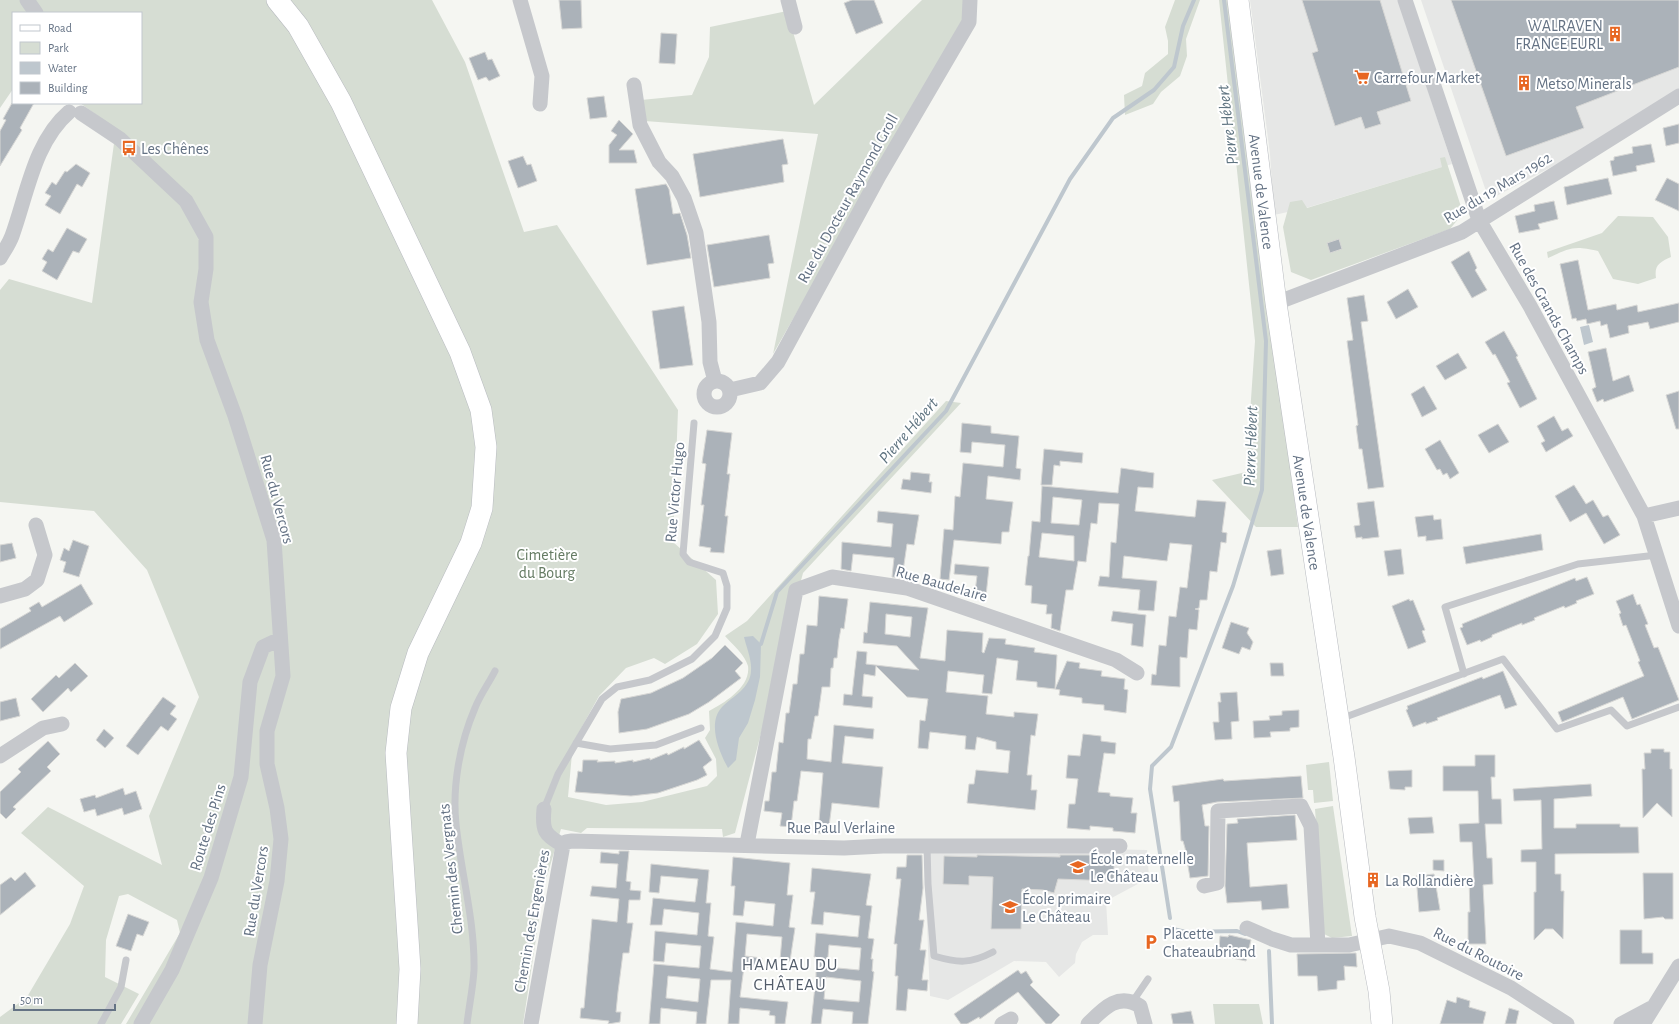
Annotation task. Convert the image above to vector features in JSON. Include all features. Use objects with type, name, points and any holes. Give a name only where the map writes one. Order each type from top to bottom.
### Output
[{"type":"main road","points":[[277,0],[298,26],[341,102],[460,352],[481,410],[486,447],[482,508],[471,543],[418,653],[401,708],[396,753],[410,969],[407,1024]]},
{"type":"main road","name":"Avenue de Valence","points":[[1238,0],[1276,303],[1338,720],[1368,941],[1378,991],[1382,1024]]},
{"type":"street","points":[[27,0],[35,12]]},
{"type":"street","points":[[520,0],[542,76],[540,104]]},
{"type":"street","points":[[788,0],[795,27]]},
{"type":"street","name":"Rue du Docteur Raymond Groll","points":[[730,390],[760,383],[778,362],[879,176],[969,22],[970,0]]},
{"type":"street","name":"Rue des Grands Champs","points":[[1406,0],[1479,220],[1530,306],[1644,516],[1679,626]]},
{"type":"street","points":[[634,85],[640,125],[659,162],[672,176],[684,198],[696,233],[710,322],[710,362],[715,380]]},
{"type":"street","name":"Rue du 19 Mars 1962","points":[[1276,303],[1462,232],[1679,96]]},
{"type":"street","points":[[0,258],[11,238],[40,151],[61,118],[72,107]]},
{"type":"street","name":"Rue du Vercors","points":[[72,107],[120,139],[186,201],[206,237],[206,269],[200,302],[206,340],[235,416],[274,540],[283,676],[267,731],[267,764],[278,808],[281,840],[277,881],[260,964],[255,1024]]},
{"type":"street","points":[[715,380],[723,382],[730,390],[729,398],[724,405],[717,407],[709,405],[704,399],[703,391],[708,383],[715,380]]},
{"type":"street","points":[[1644,516],[1679,508]]},
{"type":"street","points":[[4,593],[26,589],[37,580],[45,554],[36,525]]},
{"type":"street","name":"Rue Baudelaire","points":[[747,844],[796,590],[832,577],[907,588],[1116,660],[1137,673]]},
{"type":"street","name":"Route des Pins","points":[[141,1024],[172,970],[212,878],[241,777],[250,682],[263,647],[280,639]]},
{"type":"street","points":[[0,756],[43,728],[62,724]]},
{"type":"street","points":[[1204,886],[1217,883],[1218,811],[1301,806],[1311,826],[1318,945]]},
{"type":"street","name":"Chemin des Engenières","points":[[531,1024],[563,845],[547,834],[542,827],[544,809]]},
{"type":"street","name":"Rue Paul Verlaine","points":[[563,845],[566,842],[572,841],[747,844],[844,848],[927,846],[1120,846]]},
{"type":"street","name":"Rue du Routoire","points":[[1247,928],[1272,939],[1291,945],[1349,945],[1389,936],[1420,943],[1511,988],[1567,1024]]},
{"type":"street","points":[[1643,1024],[1679,966]]},
{"type":"street","points":[[1088,1024],[1108,1005],[1126,1000],[1133,1001],[1140,1006],[1145,1024]]},
{"type":"street","points":[[1621,1024],[1652,1008]]},
{"type":"lane","name":"Rue Victor Hugo","points":[[544,809],[558,774],[602,699],[617,687],[650,680],[692,659],[715,636],[727,608],[727,586],[723,572],[689,562],[683,554],[694,423]]},
{"type":"lane","points":[[1464,674],[1445,607],[1578,564],[1657,555]]},
{"type":"lane","points":[[1338,720],[1503,659],[1557,729],[1610,710],[1627,726],[1679,707]]},
{"type":"lane","name":"Chemin des Vergnats","points":[[466,1024],[474,970],[471,915],[456,823],[456,795],[459,759],[466,731],[475,706],[495,671]]},
{"type":"lane","points":[[576,743],[610,749],[656,745],[701,728]]},
{"type":"lane","points":[[927,846],[928,884],[934,956],[956,962],[981,958],[993,952]]},
{"type":"lane","points":[[101,1024],[121,987],[126,960]]},
{"type":"lane","points":[[1133,1001],[1148,979]]},
{"type":"shaded area","points":[[1250,0],[1398,0],[1452,164],[1306,208],[1274,215],[1270,154]]},
{"type":"shaded area","points":[[1421,0],[1679,0],[1679,99],[1489,200]]},
{"type":"shaded area","points":[[1059,848],[1147,850],[1149,878],[1106,901],[1108,935],[1093,935],[1082,942],[1076,954],[1075,963],[1059,977],[1046,962],[1014,961],[948,1000],[930,996],[924,853],[1058,854]]},
{"type":"green space","name":"Cimetière du Bourg","points":[[0,0],[432,0],[465,62],[524,232],[557,225],[678,410],[673,542],[716,580],[718,614],[697,644],[665,664],[654,658],[626,668],[599,696],[573,743],[568,797],[606,805],[642,802],[707,786],[717,776],[716,759],[705,738],[710,730],[709,711],[729,699],[741,687],[748,674],[748,666],[744,658],[725,636],[747,621],[946,401],[961,403],[803,573],[735,833],[723,837],[722,829],[587,828],[581,833],[561,829],[544,886],[523,1024],[126,1024],[180,933],[177,920],[128,894],[119,896],[106,940],[105,977],[139,994],[121,1024],[0,1024],[0,1017],[27,997],[70,924],[84,886],[21,833],[48,807],[162,865],[149,816],[199,697],[147,570],[94,511],[0,502],[0,290],[9,279],[92,303],[116,129],[81,104],[142,104],[142,12],[12,12],[12,90],[0,108]]},
{"type":"green space","points":[[922,0],[963,0],[966,16],[773,354],[818,134],[645,121],[641,100],[692,95],[709,57],[710,27],[787,11],[814,105]]},
{"type":"green space","points":[[1175,0],[1200,0],[1186,39],[1187,56],[1180,76],[1161,92],[1153,104],[1125,115],[1124,95],[1142,86],[1145,73],[1168,54],[1168,41],[1165,27]]},
{"type":"green space","points":[[1219,0],[1231,0],[1298,527],[1256,527],[1212,480],[1246,472],[1255,341]]},
{"type":"green space","points":[[1445,157],[1463,213],[1450,229],[1311,280],[1291,272],[1283,227],[1290,202],[1302,200],[1307,208],[1442,167],[1440,158]]},
{"type":"green space","points":[[1618,216],[1653,217],[1668,237],[1671,257],[1659,264],[1656,270],[1656,278],[1638,284],[1613,279],[1598,251],[1590,249],[1572,248],[1548,258],[1547,252],[1602,233]]},
{"type":"green space","points":[[1329,762],[1333,801],[1314,803],[1313,790],[1308,790],[1306,765]]},
{"type":"green space","points":[[1333,806],[1352,936],[1332,938],[1324,934],[1315,809]]},
{"type":"green space","points":[[1213,1004],[1259,1004],[1263,1024],[1215,1024]]},
{"type":"water","points":[[1589,325],[1593,342],[1584,345],[1580,327]]},
{"type":"water","points":[[753,636],[761,644],[760,677],[748,723],[739,738],[736,760],[728,768],[718,746],[715,721],[722,707],[741,691],[748,682],[751,666],[744,637]]},
{"type":"building","points":[[559,0],[581,0],[582,28],[562,29]]},
{"type":"building","points":[[852,0],[874,0],[883,23],[856,34],[844,3]]},
{"type":"building","name":"Carrefour Market","points":[[1302,0],[1380,0],[1411,101],[1377,112],[1381,124],[1365,129],[1361,117],[1335,126],[1312,53],[1318,51]]},
{"type":"building","points":[[1451,0],[1679,0],[1679,67],[1576,107],[1584,128],[1506,156]]},
{"type":"building","points":[[661,33],[677,34],[675,64],[659,63]]},
{"type":"building","points":[[485,52],[488,60],[492,59],[500,76],[489,81],[486,77],[478,80],[469,58]]},
{"type":"building","points":[[604,96],[607,117],[590,119],[587,98]]},
{"type":"building","points":[[12,103],[33,104],[20,128],[22,130],[0,166],[0,131],[6,120],[3,119]]},
{"type":"building","points":[[619,120],[633,134],[619,150],[634,150],[637,163],[609,163],[609,145],[617,135],[611,131]]},
{"type":"building","points":[[1679,124],[1679,143],[1666,146],[1663,128]]},
{"type":"building","points":[[783,139],[788,164],[782,165],[784,182],[700,197],[693,154]]},
{"type":"building","points":[[1651,144],[1655,162],[1636,166],[1637,171],[1613,176],[1610,161],[1614,160],[1614,157],[1633,153],[1632,147]]},
{"type":"building","points":[[523,156],[527,165],[531,164],[537,181],[518,188],[508,161]]},
{"type":"building","points":[[76,164],[90,173],[82,187],[77,184],[60,214],[45,205],[51,196],[45,193],[52,182],[56,185],[65,171],[67,172]]},
{"type":"building","points":[[1608,178],[1612,194],[1567,205],[1564,187]]},
{"type":"building","points":[[1667,178],[1679,184],[1679,211],[1655,200]]},
{"type":"building","points":[[666,184],[669,189],[673,214],[680,213],[687,235],[691,258],[647,265],[635,189]]},
{"type":"building","points":[[1554,201],[1558,219],[1538,224],[1540,229],[1519,233],[1515,216],[1535,211],[1534,205]]},
{"type":"building","points":[[67,228],[87,239],[79,253],[73,251],[57,280],[42,271],[47,262],[42,259],[48,249],[53,252]]},
{"type":"building","points":[[769,235],[774,263],[768,264],[770,278],[714,287],[707,245]]},
{"type":"building","points":[[1339,239],[1342,249],[1330,253],[1327,243]]},
{"type":"building","points":[[1469,251],[1477,268],[1475,270],[1487,290],[1472,298],[1451,262]]},
{"type":"building","points":[[1578,260],[1588,310],[1616,304],[1617,310],[1637,305],[1638,312],[1679,303],[1679,322],[1650,329],[1648,322],[1628,326],[1629,333],[1610,338],[1607,324],[1601,326],[1600,321],[1587,324],[1586,319],[1577,321],[1576,318],[1572,319],[1560,264]]},
{"type":"building","points":[[1408,289],[1418,307],[1396,319],[1387,302]]},
{"type":"building","points":[[1364,295],[1368,321],[1361,322],[1384,487],[1368,489],[1362,449],[1359,449],[1356,426],[1358,425],[1347,341],[1353,340],[1347,298]]},
{"type":"building","points":[[684,306],[693,365],[660,369],[652,311]]},
{"type":"building","points":[[1504,331],[1518,356],[1516,357],[1537,399],[1520,408],[1507,383],[1510,382],[1495,354],[1493,355],[1485,342]]},
{"type":"building","points":[[1606,348],[1613,381],[1629,375],[1634,391],[1604,402],[1603,399],[1597,402],[1592,389],[1596,387],[1588,352]]},
{"type":"building","points":[[1458,353],[1467,368],[1445,380],[1436,366]]},
{"type":"building","points":[[1424,386],[1437,409],[1422,417],[1411,394]]},
{"type":"building","points":[[1679,391],[1679,429],[1676,429],[1666,395]]},
{"type":"building","points":[[1554,416],[1562,431],[1568,428],[1573,436],[1546,452],[1541,443],[1545,441],[1537,426]]},
{"type":"building","points":[[962,423],[991,426],[991,433],[1019,436],[1016,468],[1021,469],[1020,480],[988,476],[986,499],[1013,502],[1009,532],[1002,532],[1001,544],[954,540],[949,580],[940,579],[944,529],[953,530],[955,496],[960,497],[963,463],[1003,467],[1005,445],[972,442],[971,453],[960,452]]},
{"type":"building","points":[[1498,424],[1509,442],[1489,453],[1478,435]]},
{"type":"building","points":[[707,430],[732,433],[727,474],[730,474],[725,516],[728,516],[724,553],[710,552],[711,548],[699,546],[704,505],[701,505],[706,464],[702,463]]},
{"type":"building","points":[[1440,440],[1459,473],[1450,479],[1447,473],[1443,475],[1440,469],[1437,470],[1425,449]]},
{"type":"building","points":[[1044,449],[1083,453],[1082,463],[1060,461],[1060,466],[1054,465],[1052,485],[1041,485]]},
{"type":"building","points":[[1121,468],[1154,473],[1153,488],[1138,487],[1135,511],[1195,517],[1197,500],[1226,502],[1222,532],[1227,533],[1226,543],[1221,542],[1217,572],[1210,571],[1207,600],[1200,600],[1199,608],[1195,609],[1199,610],[1197,630],[1189,629],[1187,658],[1180,657],[1180,687],[1151,685],[1152,674],[1156,675],[1159,645],[1166,646],[1169,616],[1176,617],[1180,587],[1187,588],[1192,545],[1170,543],[1167,561],[1124,556],[1122,578],[1157,581],[1154,611],[1138,610],[1140,590],[1098,586],[1100,576],[1109,577],[1111,542],[1116,543],[1119,504],[1099,503],[1097,524],[1091,523],[1086,562],[1078,561],[1073,590],[1066,590],[1060,631],[1051,628],[1052,614],[1046,614],[1047,605],[1031,603],[1032,586],[1025,585],[1032,521],[1040,522],[1042,486],[1118,493]],"holes":[[[1053,497],[1082,500],[1079,525],[1051,523]],[[1042,533],[1074,536],[1074,561],[1039,557]]]},
{"type":"building","points":[[911,472],[930,474],[929,482],[932,482],[931,493],[901,489],[903,479],[910,480]]},
{"type":"building","points":[[1574,485],[1586,504],[1593,500],[1603,517],[1608,515],[1620,535],[1604,544],[1586,513],[1570,522],[1555,496]]},
{"type":"building","points":[[1374,501],[1379,537],[1362,539],[1362,537],[1356,538],[1354,526],[1360,525],[1357,503]]},
{"type":"building","points":[[878,511],[919,515],[914,545],[907,544],[902,578],[892,577],[894,558],[853,554],[851,571],[841,569],[842,542],[891,547],[893,524],[877,522]]},
{"type":"building","points":[[1433,515],[1434,520],[1441,519],[1443,539],[1426,541],[1426,536],[1418,537],[1415,517]]},
{"type":"building","points":[[1541,534],[1543,550],[1466,564],[1463,547]]},
{"type":"building","points":[[73,540],[89,546],[79,577],[63,572],[66,562],[60,560],[64,548],[69,551]]},
{"type":"building","points":[[12,543],[16,558],[0,562],[0,545]]},
{"type":"building","points":[[1281,549],[1284,574],[1271,576],[1267,551]]},
{"type":"building","points":[[1401,549],[1404,574],[1388,576],[1384,551]]},
{"type":"building","points":[[955,564],[989,567],[986,596],[975,592],[977,576],[954,574]]},
{"type":"building","points":[[1587,577],[1594,594],[1576,601],[1577,603],[1565,608],[1564,606],[1534,618],[1535,620],[1522,625],[1522,623],[1492,635],[1492,637],[1481,642],[1480,640],[1467,645],[1460,628],[1463,627],[1462,624],[1575,578],[1576,581]]},
{"type":"building","points":[[81,584],[93,604],[64,622],[60,616],[0,649],[0,629],[31,611],[29,608],[39,602],[42,607]]},
{"type":"building","points":[[1633,594],[1637,605],[1640,604],[1648,624],[1645,625],[1654,648],[1658,647],[1679,700],[1632,719],[1623,697],[1562,722],[1558,712],[1644,676],[1638,662],[1640,661],[1626,625],[1623,626],[1619,614],[1621,613],[1616,601]]},
{"type":"building","points":[[819,596],[848,599],[844,629],[841,628],[837,658],[834,658],[833,668],[831,668],[830,687],[822,687],[818,716],[815,716],[811,739],[808,739],[807,759],[831,762],[834,725],[874,729],[873,739],[845,736],[842,763],[883,767],[879,808],[832,803],[828,834],[818,833],[823,773],[801,771],[797,801],[794,801],[791,827],[780,826],[782,813],[764,811],[765,801],[769,801],[772,772],[776,772],[779,742],[783,743],[786,713],[789,713],[793,684],[797,684],[800,654],[804,654],[807,625],[817,626]]},
{"type":"building","points":[[1409,599],[1410,601],[1413,600],[1425,630],[1422,631],[1426,642],[1408,649],[1392,606]]},
{"type":"building","points":[[870,602],[928,608],[920,658],[945,661],[947,630],[983,633],[982,652],[984,653],[989,638],[1006,639],[1005,644],[1035,648],[1034,652],[1057,655],[1055,689],[1037,687],[1037,682],[1016,680],[1018,661],[997,658],[992,694],[982,693],[984,675],[948,671],[946,692],[988,696],[986,714],[1014,717],[1014,712],[1038,714],[1035,736],[1031,735],[1027,775],[1032,775],[1031,790],[1037,790],[1035,810],[967,803],[969,784],[974,784],[976,770],[1008,773],[1010,751],[996,749],[996,742],[977,737],[975,750],[965,749],[966,736],[930,732],[928,749],[918,748],[920,720],[925,721],[928,699],[907,697],[876,666],[875,676],[864,674],[862,696],[873,697],[872,708],[843,705],[844,694],[852,695],[857,651],[867,652],[866,664],[919,670],[897,646],[863,643],[864,632],[867,633]],"holes":[[[886,614],[912,617],[910,637],[885,634]]]},
{"type":"building","points":[[1113,611],[1146,615],[1143,647],[1131,645],[1133,624],[1111,621]]},
{"type":"building","points":[[1231,622],[1249,628],[1247,633],[1253,642],[1250,650],[1242,647],[1239,654],[1222,648]]},
{"type":"building","points":[[725,645],[743,663],[735,671],[741,678],[709,702],[689,714],[647,729],[619,733],[618,712],[621,699],[651,693],[683,678],[712,658]]},
{"type":"building","points":[[1067,661],[1080,663],[1079,668],[1102,671],[1101,676],[1125,679],[1124,689],[1128,690],[1126,713],[1104,710],[1104,705],[1082,703],[1082,698],[1059,695],[1060,690],[1055,689]]},
{"type":"building","points":[[75,663],[88,676],[71,692],[68,688],[43,712],[31,699],[56,675],[59,678]]},
{"type":"building","points":[[1270,663],[1283,663],[1284,676],[1271,676]]},
{"type":"building","points":[[1503,671],[1517,705],[1505,709],[1500,695],[1437,718],[1438,720],[1426,724],[1426,722],[1413,727],[1406,710],[1408,709],[1407,706],[1482,677],[1483,679]]},
{"type":"building","points":[[1237,692],[1239,721],[1231,722],[1232,739],[1215,740],[1213,722],[1219,722],[1218,702],[1221,702],[1220,693]]},
{"type":"building","points":[[163,697],[176,706],[170,714],[177,719],[168,731],[161,726],[138,755],[126,746]]},
{"type":"building","points":[[16,698],[20,716],[0,721],[0,702]]},
{"type":"building","points":[[1299,710],[1299,727],[1290,728],[1290,731],[1270,732],[1271,737],[1254,738],[1253,721],[1270,720],[1269,716],[1282,715],[1282,711]]},
{"type":"building","points":[[104,729],[114,738],[105,748],[96,740]]},
{"type":"building","points":[[1083,734],[1101,736],[1101,741],[1116,743],[1115,754],[1104,753],[1098,792],[1110,793],[1110,796],[1133,798],[1131,813],[1137,813],[1135,833],[1113,831],[1113,828],[1090,826],[1090,830],[1067,828],[1069,804],[1075,804],[1078,779],[1066,778],[1068,755],[1080,756]]},
{"type":"building","points":[[699,740],[712,760],[703,767],[707,775],[697,780],[658,793],[631,796],[575,792],[578,771],[582,772],[583,760],[598,760],[597,762],[615,761],[615,763],[633,760],[633,762],[650,758],[650,760],[667,753],[668,755],[684,747],[684,749]]},
{"type":"building","points":[[48,741],[60,754],[47,767],[51,771],[13,807],[16,809],[6,819],[0,813],[0,792],[21,772],[18,769]]},
{"type":"building","points":[[1651,749],[1664,749],[1664,752],[1670,752],[1670,769],[1672,769],[1672,817],[1657,803],[1643,818],[1642,769],[1645,769],[1644,753],[1651,753]]},
{"type":"building","points":[[1475,755],[1495,755],[1495,777],[1491,777],[1492,799],[1501,799],[1502,824],[1485,824],[1487,858],[1492,858],[1493,884],[1483,885],[1486,944],[1468,944],[1468,912],[1470,912],[1469,879],[1474,879],[1472,842],[1460,842],[1459,824],[1479,823],[1478,791],[1443,791],[1443,766],[1475,766]]},
{"type":"building","points":[[1412,770],[1412,787],[1405,787],[1405,790],[1390,789],[1388,771]]},
{"type":"building","points":[[1301,776],[1303,798],[1217,802],[1202,805],[1205,826],[1209,826],[1208,876],[1190,878],[1185,848],[1183,841],[1181,841],[1179,801],[1174,802],[1172,786],[1223,779],[1224,781]]},
{"type":"building","points":[[1591,784],[1592,796],[1554,799],[1554,828],[1576,828],[1576,824],[1620,824],[1620,827],[1638,827],[1639,853],[1555,854],[1555,874],[1561,874],[1561,891],[1564,891],[1563,939],[1553,929],[1545,929],[1534,940],[1534,892],[1536,892],[1536,862],[1521,862],[1521,850],[1542,849],[1541,800],[1514,801],[1513,789]]},
{"type":"building","points":[[123,788],[125,795],[136,791],[142,809],[124,815],[122,808],[97,816],[95,809],[84,812],[80,799],[95,795],[96,798]]},
{"type":"building","points":[[1295,815],[1297,840],[1247,843],[1250,887],[1287,884],[1289,908],[1262,910],[1261,901],[1227,903],[1225,886],[1227,824],[1238,823],[1237,819]]},
{"type":"building","points":[[1432,817],[1434,833],[1410,834],[1408,818]]},
{"type":"building","points":[[619,851],[629,851],[626,881],[631,882],[630,890],[641,891],[640,900],[629,900],[627,923],[633,923],[629,953],[623,953],[616,1012],[621,1012],[620,1022],[608,1024],[609,1021],[580,1018],[581,1008],[584,1008],[592,919],[617,922],[619,899],[590,896],[592,886],[616,888],[618,864],[600,863],[601,852],[619,854]]},
{"type":"building","points":[[907,855],[922,855],[923,888],[919,920],[924,920],[920,950],[926,950],[922,980],[928,980],[927,991],[908,989],[906,1011],[896,1010],[898,976],[895,976],[897,944],[894,944],[901,879],[896,879],[897,867],[906,867]]},
{"type":"building","points":[[977,855],[1060,857],[1060,855],[1114,855],[1114,881],[1058,879],[1054,893],[1043,890],[1022,889],[1021,929],[991,929],[993,877],[969,876],[969,885],[943,884],[944,856],[977,857]]},
{"type":"building","points":[[733,857],[790,863],[787,895],[793,895],[789,927],[795,928],[790,961],[780,960],[782,937],[747,934],[745,956],[762,958],[761,969],[744,967],[740,997],[788,1002],[785,1024],[775,1024],[775,1016],[769,1015],[770,1011],[740,1008],[739,1024],[728,1024],[731,980],[711,980],[706,1024],[696,1024],[697,1012],[661,1008],[660,1024],[649,1024],[654,964],[699,968],[701,946],[666,943],[664,962],[653,961],[655,931],[697,935],[699,913],[664,909],[662,925],[650,925],[653,898],[695,902],[698,879],[661,876],[659,893],[649,892],[651,864],[709,870],[706,903],[711,903],[708,936],[714,937],[710,969],[732,972],[736,922],[773,926],[775,904],[745,901],[743,916],[733,915],[735,886],[731,886]],"holes":[[[668,976],[700,979],[698,1002],[666,998]]]},
{"type":"building","points":[[1433,860],[1444,860],[1444,871],[1433,870]]},
{"type":"building","points":[[812,868],[871,874],[866,905],[872,906],[868,938],[874,939],[871,959],[873,959],[872,971],[874,972],[868,1024],[852,1024],[853,1012],[823,1009],[821,1024],[811,1024],[816,976],[816,957],[814,957],[816,933],[858,937],[860,916],[824,912],[823,925],[811,924],[815,892],[810,892]],"holes":[[[829,945],[861,948],[859,970],[827,967]],[[826,977],[861,981],[859,1002],[824,999]]]},
{"type":"building","points":[[25,872],[36,886],[0,915],[0,885],[11,877],[15,881]]},
{"type":"building","points":[[1643,873],[1673,873],[1673,919],[1665,919],[1663,917],[1644,919]]},
{"type":"building","points":[[1434,874],[1440,910],[1419,912],[1416,876]]},
{"type":"building","points":[[128,914],[149,922],[143,936],[137,934],[131,951],[116,946]]},
{"type":"building","points":[[1620,930],[1642,930],[1642,953],[1653,953],[1653,964],[1620,964]]},
{"type":"building","points":[[1229,935],[1251,940],[1246,961],[1232,958],[1233,952],[1219,949],[1220,936],[1228,937]]},
{"type":"building","points":[[1356,953],[1357,967],[1344,966],[1345,980],[1337,981],[1337,989],[1318,991],[1317,976],[1298,976],[1297,954]]},
{"type":"building","points":[[1018,970],[1021,974],[1026,971],[1033,982],[1030,985],[1060,1015],[1051,1024],[1046,1024],[1018,992],[980,1019],[979,1017],[967,1024],[961,1024],[954,1014]]},
{"type":"building","points":[[1457,997],[1470,1001],[1469,1007],[1486,1012],[1483,1024],[1440,1024],[1447,1000],[1456,1003]]},
{"type":"building","points":[[1509,1008],[1519,1011],[1516,1024],[1505,1024]]},
{"type":"building","points":[[1191,1011],[1194,1024],[1173,1024],[1171,1014]]},
{"type":"waterway","name":"Pierre Hébert","points":[[761,644],[777,592],[946,411],[1070,179],[1113,118],[1154,90],[1174,67],[1183,26],[1194,0]]},
{"type":"waterway","name":"Pierre Hébert","points":[[1170,918],[1150,789],[1152,766],[1171,747],[1233,586],[1262,490],[1266,341],[1224,0]]},
{"type":"waterway","name":"Pierre Hébert","points":[[1169,928],[1186,932],[1237,931],[1245,934]]},
{"type":"waterway","name":"Pierre Hébert","points":[[1269,951],[1272,1024]]},
{"type":"place","name":"WALRAVEN FRANCE EURL","points":[[1615,34]]},
{"type":"place","name":"Carrefour Market","points":[[1362,77]]},
{"type":"place","name":"Metso Minerals","points":[[1524,83]]},
{"type":"place","name":"Les Chênes","points":[[129,148]]},
{"type":"place","name":"École maternelle Le Château","points":[[1078,867]]},
{"type":"place","name":"La Rollandière","points":[[1373,880]]},
{"type":"place","name":"École primaire Le Château","points":[[1010,907]]},
{"type":"place","name":"Placette Chateaubriand","points":[[1151,942]]},
{"type":"district","name":"HAMEAU DU CHÂTEAU","points":[[790,974]]}]
